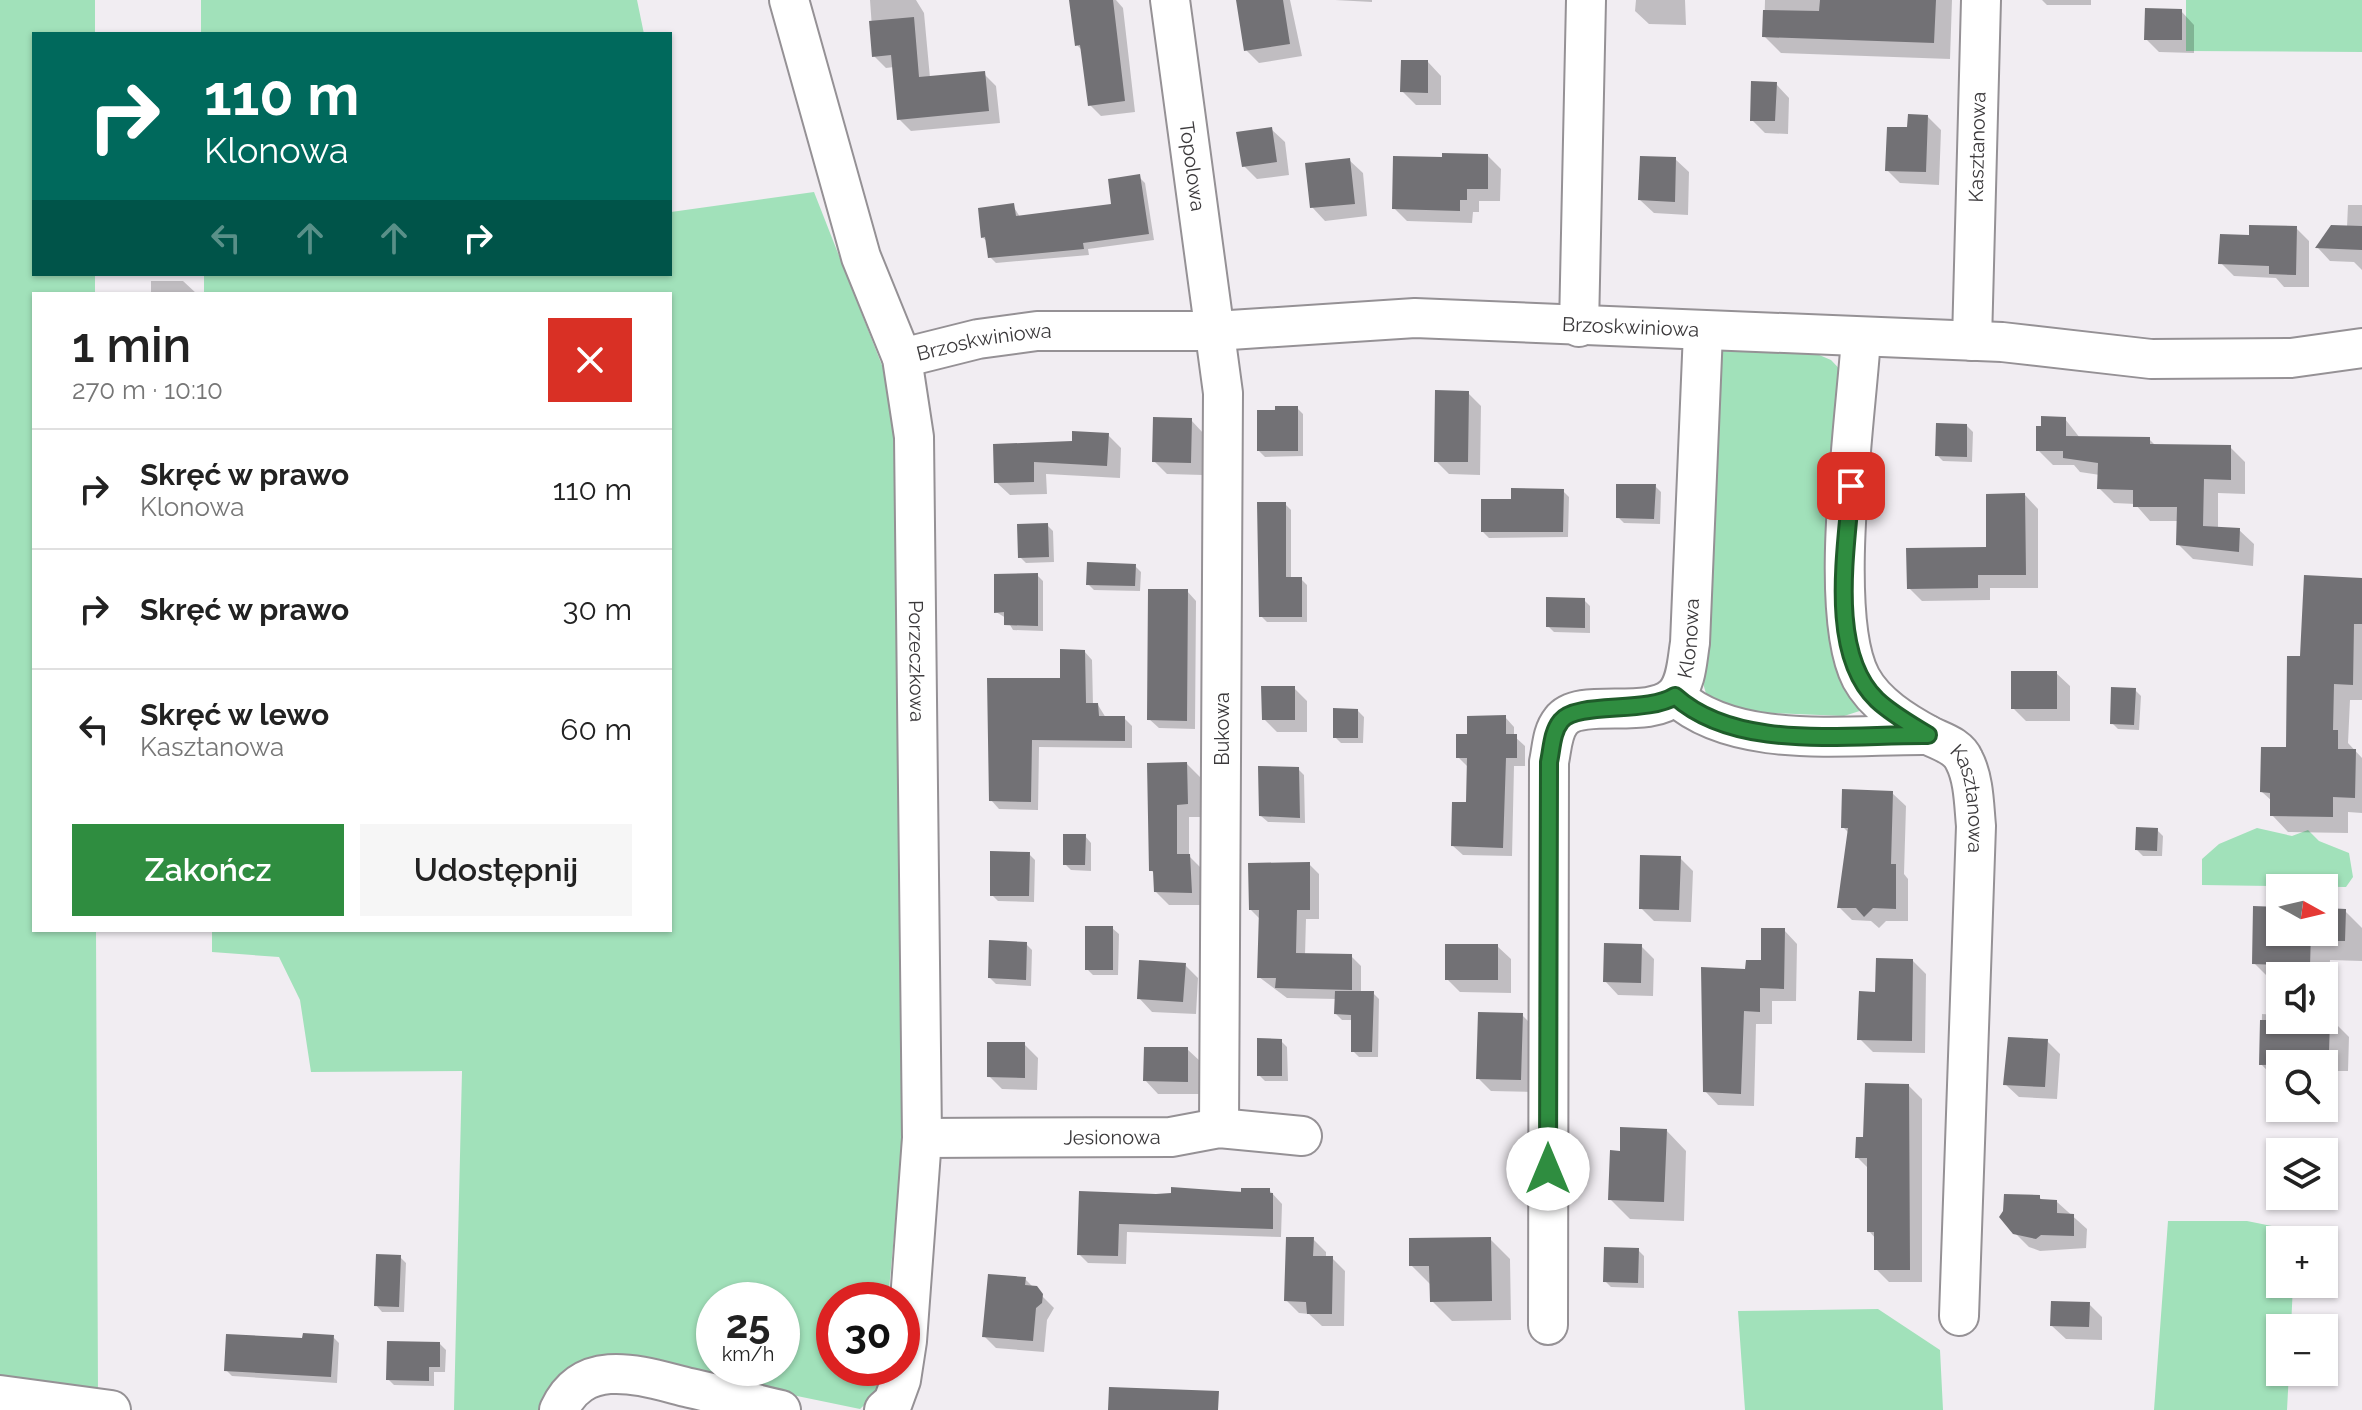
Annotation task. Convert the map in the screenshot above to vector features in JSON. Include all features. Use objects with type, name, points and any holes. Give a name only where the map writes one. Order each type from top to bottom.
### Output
[{"type":"street","name":"Porzeczkowa","points":[[789,0],[861,257],[902,358],[914,437],[922,1138],[907,1341],[901,1380],[893,1402],[884,1410]]},
{"type":"street","name":"Topolowa","points":[[1170,0],[1215,331]]},
{"type":"street","points":[[1579,327],[1586,0]]},
{"type":"street","name":"Kasztanowa","points":[[1972,341],[1981,0]]},
{"type":"street","name":"Brzoskwiniowa","points":[[902,358],[978,339],[1037,331],[1215,331],[1415,318],[1972,341],[2151,359],[2291,358],[2362,348]]},
{"type":"street","name":"Bukowa","points":[[1215,331],[1223,393],[1219,1128]]},
{"type":"street","name":"Klonowa","points":[[1548,1325],[1549,762],[1555,730],[1564,717],[1577,712],[1651,706],[1675,696],[1683,682],[1690,643],[1703,332]]},
{"type":"street","name":"Kasztanowa","points":[[1861,338],[1845,581],[1846,633],[1853,662],[1875,698],[1928,735],[1955,748],[1964,760],[1976,826],[1959,1316]]},
{"type":"street","points":[[1675,696],[1691,710],[1726,726],[1758,734],[1928,735]]},
{"type":"street","name":"Jesionowa","points":[[922,1138],[1171,1137],[1219,1128],[1302,1136]]},
{"type":"street","points":[[559,1410],[566,1394],[584,1380],[627,1373],[781,1410]]},
{"type":"street","points":[[0,1395],[111,1410]]},
{"type":"green space","points":[[0,0],[95,0],[95,32],[32,32],[32,276],[95,276],[95,292],[32,292],[32,932],[96,932],[98,1396],[0,1377]]},
{"type":"green space","points":[[201,0],[637,0],[644,32],[201,32]]},
{"type":"green space","points":[[2186,0],[2362,0],[2362,52],[2186,51]]},
{"type":"green space","points":[[814,192],[883,368],[895,442],[908,1087],[890,1282],[816,1282],[816,1386],[877,1386],[876,1394],[860,1409],[749,1386],[800,1386],[800,1282],[696,1282],[696,1375],[609,1357],[577,1368],[549,1387],[544,1410],[454,1410],[462,1071],[311,1072],[300,1000],[279,957],[212,952],[212,932],[672,932],[672,292],[204,292],[204,276],[672,276],[672,212]]},
{"type":"green space","points":[[1798,346],[1831,360],[1852,382],[1869,708],[1844,716],[1724,711],[1707,697],[1698,666],[1717,350]]},
{"type":"green space","points":[[2257,828],[2292,836],[2308,830],[2319,841],[2349,853],[2353,877],[2346,887],[2338,887],[2338,874],[2266,874],[2266,886],[2202,885],[2202,859],[2219,844]]},
{"type":"green space","points":[[2168,1221],[2247,1221],[2272,1226],[2266,1226],[2266,1298],[2292,1298],[2292,1314],[2266,1314],[2266,1386],[2288,1386],[2287,1410],[2154,1410]]},
{"type":"green space","points":[[1878,1309],[1940,1350],[1943,1410],[1745,1410],[1738,1311]]},
{"type":"building","points":[[1069,0],[1113,0],[1125,101],[1088,106],[1080,45],[1075,46]]},
{"type":"building","points":[[1236,0],[1283,0],[1290,44],[1244,51]]},
{"type":"building","points":[[1820,0],[1936,0],[1934,43],[1762,37],[1763,10],[1819,11]]},
{"type":"building","points":[[2145,8],[2182,9],[2182,40],[2144,40]]},
{"type":"building","points":[[914,17],[919,77],[985,71],[989,111],[897,120],[891,55],[872,57],[869,21]]},
{"type":"building","points":[[1401,60],[1428,60],[1428,93],[1400,92]]},
{"type":"building","points":[[1751,81],[1777,82],[1775,121],[1750,121]]},
{"type":"building","points":[[1908,114],[1928,115],[1926,172],[1885,171],[1887,127],[1907,127]]},
{"type":"building","points":[[1272,127],[1277,162],[1242,167],[1236,132]]},
{"type":"building","points":[[1442,153],[1488,154],[1488,189],[1467,189],[1467,200],[1460,200],[1460,211],[1392,209],[1393,156],[1442,157]]},
{"type":"building","points":[[1640,156],[1676,157],[1675,202],[1638,200]]},
{"type":"building","points":[[1350,158],[1355,204],[1310,208],[1305,163]]},
{"type":"building","points":[[1140,174],[1149,234],[1083,243],[1084,249],[988,258],[985,237],[981,238],[978,208],[1014,203],[1016,216],[1111,204],[1108,179]]},
{"type":"building","points":[[2249,225],[2297,226],[2296,275],[2269,274],[2269,266],[2218,264],[2220,234],[2249,235]]},
{"type":"building","points":[[2331,225],[2362,226],[2362,250],[2315,248]]},
{"type":"building","points":[[1435,390],[1469,391],[1468,462],[1434,462]]},
{"type":"building","points":[[1275,406],[1298,406],[1298,451],[1257,451],[1257,410],[1275,410]]},
{"type":"building","points":[[2041,416],[2066,417],[2066,436],[2150,437],[2150,444],[2231,445],[2231,480],[2204,479],[2203,526],[2240,528],[2239,552],[2176,545],[2177,507],[2133,507],[2133,490],[2097,489],[2098,463],[2063,458],[2063,451],[2036,451],[2036,426],[2041,426]]},
{"type":"building","points":[[1153,417],[1192,418],[1191,463],[1152,462]]},
{"type":"building","points":[[1936,423],[1967,424],[1967,457],[1935,456]]},
{"type":"building","points":[[1072,431],[1109,433],[1107,466],[1034,462],[1034,482],[994,483],[993,444],[1072,441]]},
{"type":"building","points":[[1616,484],[1656,484],[1654,519],[1616,518]]},
{"type":"building","points":[[1511,488],[1564,489],[1563,532],[1481,532],[1481,499],[1511,499]]},
{"type":"building","points":[[2025,493],[2026,575],[1978,575],[1978,588],[1907,589],[1906,548],[1986,547],[1986,494]]},
{"type":"building","points":[[1257,502],[1286,502],[1286,577],[1302,577],[1302,617],[1259,617]]},
{"type":"building","points":[[1048,523],[1049,557],[1018,558],[1017,524]]},
{"type":"building","points":[[1087,562],[1136,564],[1135,586],[1086,585]]},
{"type":"building","points":[[1038,573],[1038,626],[1004,625],[1004,612],[994,613],[994,574]]},
{"type":"building","points":[[2304,575],[2362,578],[2362,624],[2354,624],[2353,685],[2334,684],[2333,730],[2338,730],[2338,749],[2356,749],[2355,798],[2333,797],[2333,817],[2270,816],[2270,793],[2260,792],[2261,747],[2286,747],[2287,656],[2300,656]]},
{"type":"building","points":[[1148,589],[1188,589],[1187,721],[1147,720]]},
{"type":"building","points":[[1546,597],[1585,598],[1585,628],[1546,627]]},
{"type":"building","points":[[1060,649],[1085,650],[1086,703],[1098,703],[1099,716],[1125,716],[1125,741],[1032,740],[1031,802],[989,801],[987,678],[1060,678]]},
{"type":"building","points":[[2011,671],[2057,671],[2057,709],[2011,709]]},
{"type":"building","points":[[1261,686],[1295,686],[1295,720],[1262,720]]},
{"type":"building","points":[[2111,687],[2136,688],[2134,725],[2110,724]]},
{"type":"building","points":[[1333,708],[1358,709],[1358,738],[1333,738]]},
{"type":"building","points":[[1506,715],[1506,734],[1517,734],[1517,758],[1506,758],[1503,848],[1451,846],[1452,802],[1466,802],[1467,758],[1456,758],[1456,734],[1467,734],[1467,716]]},
{"type":"building","points":[[1187,762],[1188,804],[1177,805],[1177,854],[1190,854],[1192,893],[1154,892],[1153,871],[1149,871],[1147,763]]},
{"type":"building","points":[[1258,766],[1299,767],[1300,818],[1259,816]]},
{"type":"building","points":[[1842,789],[1893,791],[1891,864],[1896,864],[1896,909],[1873,908],[1864,917],[1856,908],[1837,908],[1848,828],[1841,828]]},
{"type":"building","points":[[2136,827],[2158,828],[2157,851],[2135,850]]},
{"type":"building","points":[[1063,834],[1086,834],[1085,865],[1063,865]]},
{"type":"building","points":[[990,851],[1030,852],[1029,896],[990,896]]},
{"type":"building","points":[[1640,855],[1681,856],[1679,910],[1639,909]]},
{"type":"building","points":[[1310,862],[1310,910],[1297,910],[1296,953],[1352,954],[1352,990],[1275,988],[1276,978],[1257,978],[1259,910],[1249,910],[1248,863]]},
{"type":"building","points":[[2253,906],[2266,906],[2266,946],[2311,946],[2310,962],[2252,964]]},
{"type":"building","points":[[2338,909],[2346,909],[2345,941],[2338,941]]},
{"type":"building","points":[[1085,926],[1113,926],[1113,970],[1085,970]]},
{"type":"building","points":[[1761,928],[1785,928],[1784,989],[1760,988],[1760,1012],[1744,1011],[1741,1094],[1703,1092],[1701,967],[1745,969],[1746,960],[1761,960]]},
{"type":"building","points":[[989,940],[1027,942],[1026,980],[988,978]]},
{"type":"building","points":[[1604,943],[1642,944],[1641,983],[1603,982]]},
{"type":"building","points":[[1445,944],[1498,944],[1498,980],[1445,980]]},
{"type":"building","points":[[1876,958],[1913,959],[1912,1041],[1857,1040],[1859,991],[1875,992]]},
{"type":"building","points":[[1139,960],[1186,963],[1183,1002],[1137,999]]},
{"type":"building","points":[[1335,991],[1374,991],[1372,1052],[1351,1052],[1351,1015],[1334,1014]]},
{"type":"building","points":[[1478,1012],[1523,1013],[1521,1080],[1476,1079]]},
{"type":"building","points":[[2260,1020],[2266,1020],[2266,1034],[2330,1034],[2329,1050],[2266,1050],[2266,1065],[2259,1065]]},
{"type":"building","points":[[2008,1037],[2048,1039],[2045,1087],[2003,1085]]},
{"type":"building","points":[[1257,1038],[1282,1039],[1282,1076],[1257,1076]]},
{"type":"building","points":[[987,1042],[1025,1042],[1025,1078],[987,1077]]},
{"type":"building","points":[[1144,1047],[1188,1047],[1188,1082],[1143,1081]]},
{"type":"building","points":[[1865,1083],[1909,1084],[1910,1270],[1874,1270],[1874,1232],[1867,1232],[1867,1158],[1855,1158],[1856,1137],[1863,1137]]},
{"type":"building","points":[[1620,1127],[1667,1129],[1664,1202],[1608,1200],[1610,1150],[1620,1151]]},
{"type":"building","points":[[1171,1187],[1241,1192],[1241,1188],[1270,1188],[1270,1193],[1273,1193],[1273,1229],[1119,1224],[1118,1256],[1077,1255],[1079,1191],[1156,1194],[1171,1193]]},
{"type":"building","points":[[2004,1194],[2040,1195],[2040,1199],[2057,1200],[2057,1213],[2074,1214],[2074,1236],[2041,1235],[2036,1239],[2013,1234],[1999,1217],[2003,1211]]},
{"type":"building","points":[[1286,1237],[1314,1237],[1313,1256],[1333,1256],[1332,1314],[1307,1314],[1306,1302],[1284,1301]]},
{"type":"building","points":[[1491,1237],[1492,1301],[1430,1302],[1429,1266],[1409,1266],[1409,1238]]},
{"type":"building","points":[[1604,1247],[1639,1248],[1638,1283],[1603,1282]]},
{"type":"building","points":[[376,1254],[401,1255],[399,1307],[374,1306]]},
{"type":"building","points":[[988,1274],[1026,1277],[1025,1285],[1037,1286],[1043,1294],[1042,1303],[1036,1308],[1033,1341],[982,1337]]},
{"type":"building","points":[[2051,1301],[2090,1302],[2089,1327],[2050,1326]]},
{"type":"building","points":[[303,1333],[334,1335],[331,1377],[224,1371],[226,1334],[302,1338]]},
{"type":"building","points":[[387,1341],[440,1342],[440,1367],[429,1367],[429,1381],[386,1380]]},
{"type":"building","points":[[1109,1387],[1219,1391],[1218,1410],[1108,1410]]},
{"type":"route","points":[[1548,1169],[1549,762],[1555,730],[1564,717],[1577,712],[1651,706],[1675,696],[1691,710],[1726,726],[1758,734],[1928,735],[1875,698],[1853,662],[1846,633],[1845,581],[1851,486]]}]
